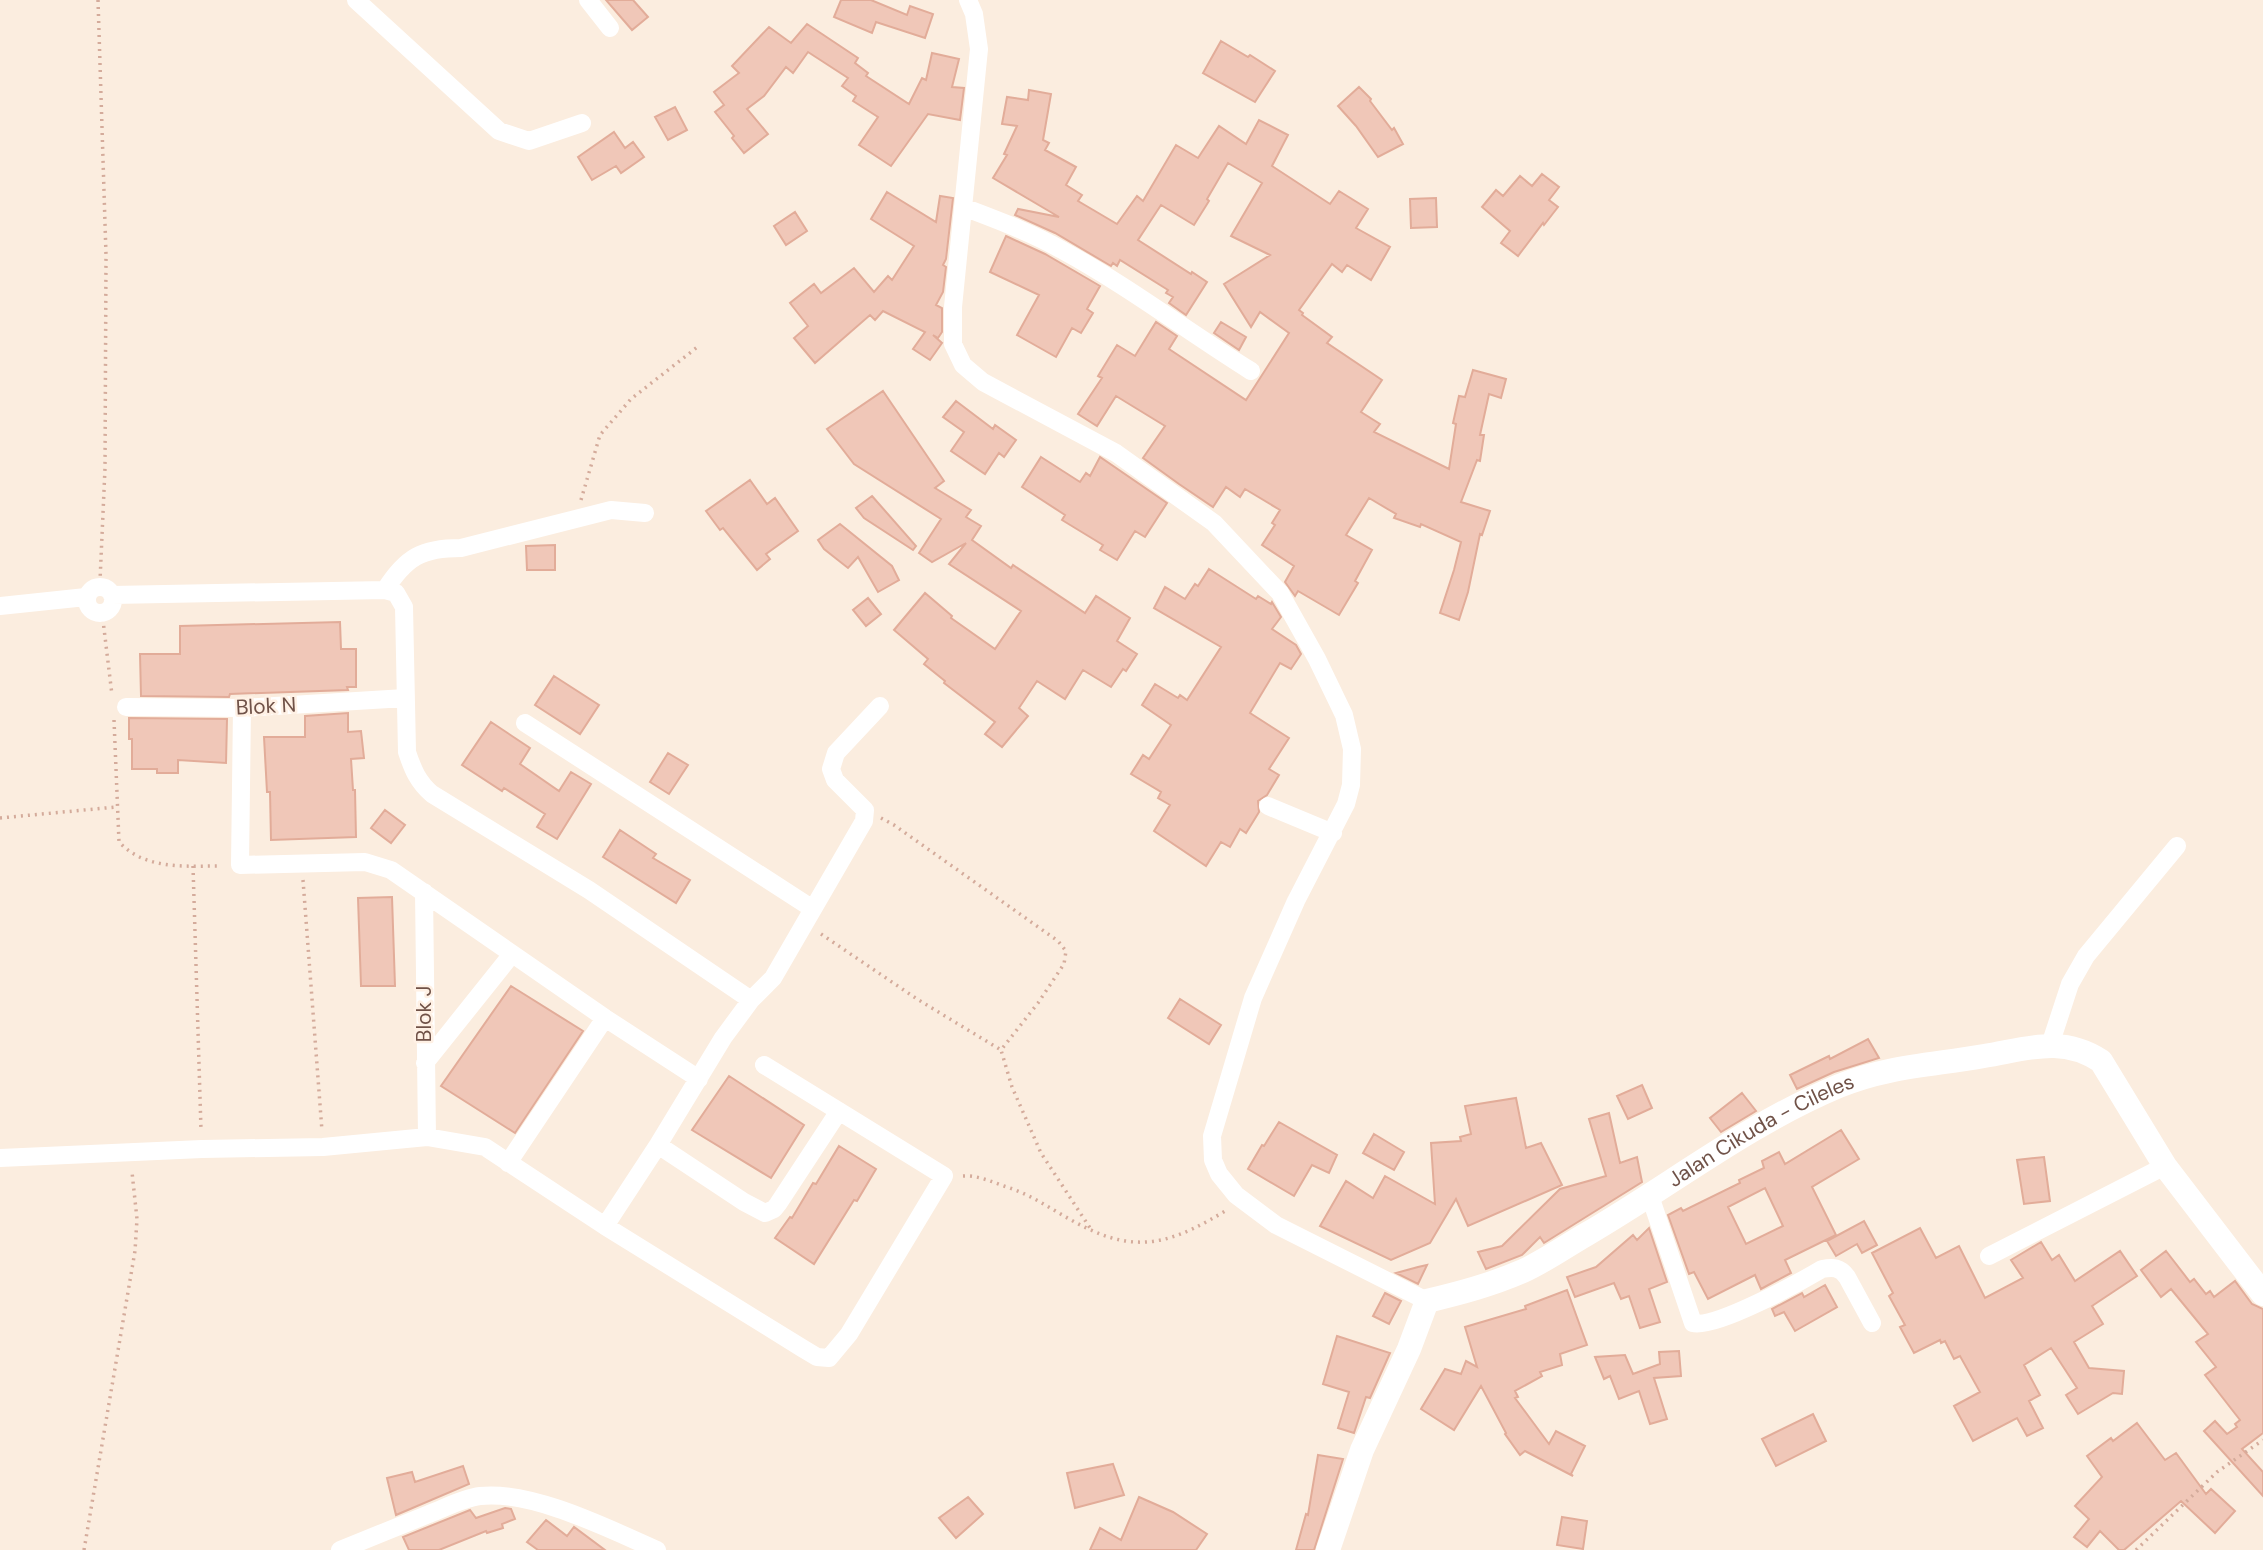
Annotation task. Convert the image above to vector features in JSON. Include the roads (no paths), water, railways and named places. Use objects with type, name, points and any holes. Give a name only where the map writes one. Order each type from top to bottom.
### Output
[{"type":"street","points":[[356,0],[499,131],[529,141],[582,123]]},
{"type":"street","points":[[968,0],[974,14],[979,48],[953,332],[953,344],[963,365],[983,382],[1116,453],[1214,523],[1280,593],[1339,704],[1352,749],[1351,785],[1346,804],[1296,901],[1253,998],[1212,1136],[1213,1160],[1219,1174],[1244,1201],[1276,1225],[1427,1301],[1409,1349],[1362,1450],[1328,1550]]},
{"type":"street","points":[[594,2],[610,28]]},
{"type":"street","points":[[963,207],[1015,227],[1060,249],[1169,315],[1207,344],[1251,371]]},
{"type":"street","points":[[385,590],[398,568],[419,554],[441,548],[461,548],[611,510],[645,513]]},
{"type":"street","points":[[0,606],[100,593],[254,594],[385,590],[396,593],[404,607],[407,752],[414,774],[422,785],[432,794],[589,890],[751,999]]},
{"type":"street","points":[[100,593],[112,606],[102,612]]},
{"type":"street","name":"Blok N","points":[[120,708],[242,708],[405,698]]},
{"type":"street","points":[[605,1226],[658,1146],[723,1038],[751,999],[773,978],[864,821],[865,810],[835,780],[831,769],[836,753],[880,706]]},
{"type":"street","points":[[242,708],[240,865],[365,862],[391,870],[605,1018],[699,1079]]},
{"type":"street","points":[[525,723],[808,916]]},
{"type":"street","points":[[1268,806],[1333,833]]},
{"type":"street","points":[[2050,1045],[2070,985],[2086,956],[2177,846]]},
{"type":"street","name":"Blok J","points":[[424,892],[427,1137]]},
{"type":"street","points":[[425,1063],[512,954]]},
{"type":"street","points":[[508,1163],[605,1018]]},
{"type":"street","name":"Jalan Cikuda - Cileles","points":[[1427,1301],[1479,1289],[1525,1270],[1650,1196],[1775,1116],[1840,1085],[1885,1069],[1976,1058],[2050,1045],[2081,1049],[2101,1061],[2165,1166],[2263,1294]]},
{"type":"street","points":[[0,1158],[202,1149],[323,1147],[427,1137],[476,1144],[485,1147],[605,1226],[802,1348],[817,1357],[829,1358],[849,1334],[944,1176],[764,1065]]},
{"type":"street","points":[[658,1146],[765,1213],[778,1204],[839,1111]]},
{"type":"street","points":[[1989,1256],[2165,1166]]},
{"type":"street","points":[[1650,1196],[1693,1323],[1704,1324],[1754,1306],[1822,1269],[1834,1267],[1847,1277],[1872,1323]]},
{"type":"street","points":[[340,1550],[394,1526],[478,1496],[530,1500],[657,1550]]}]
